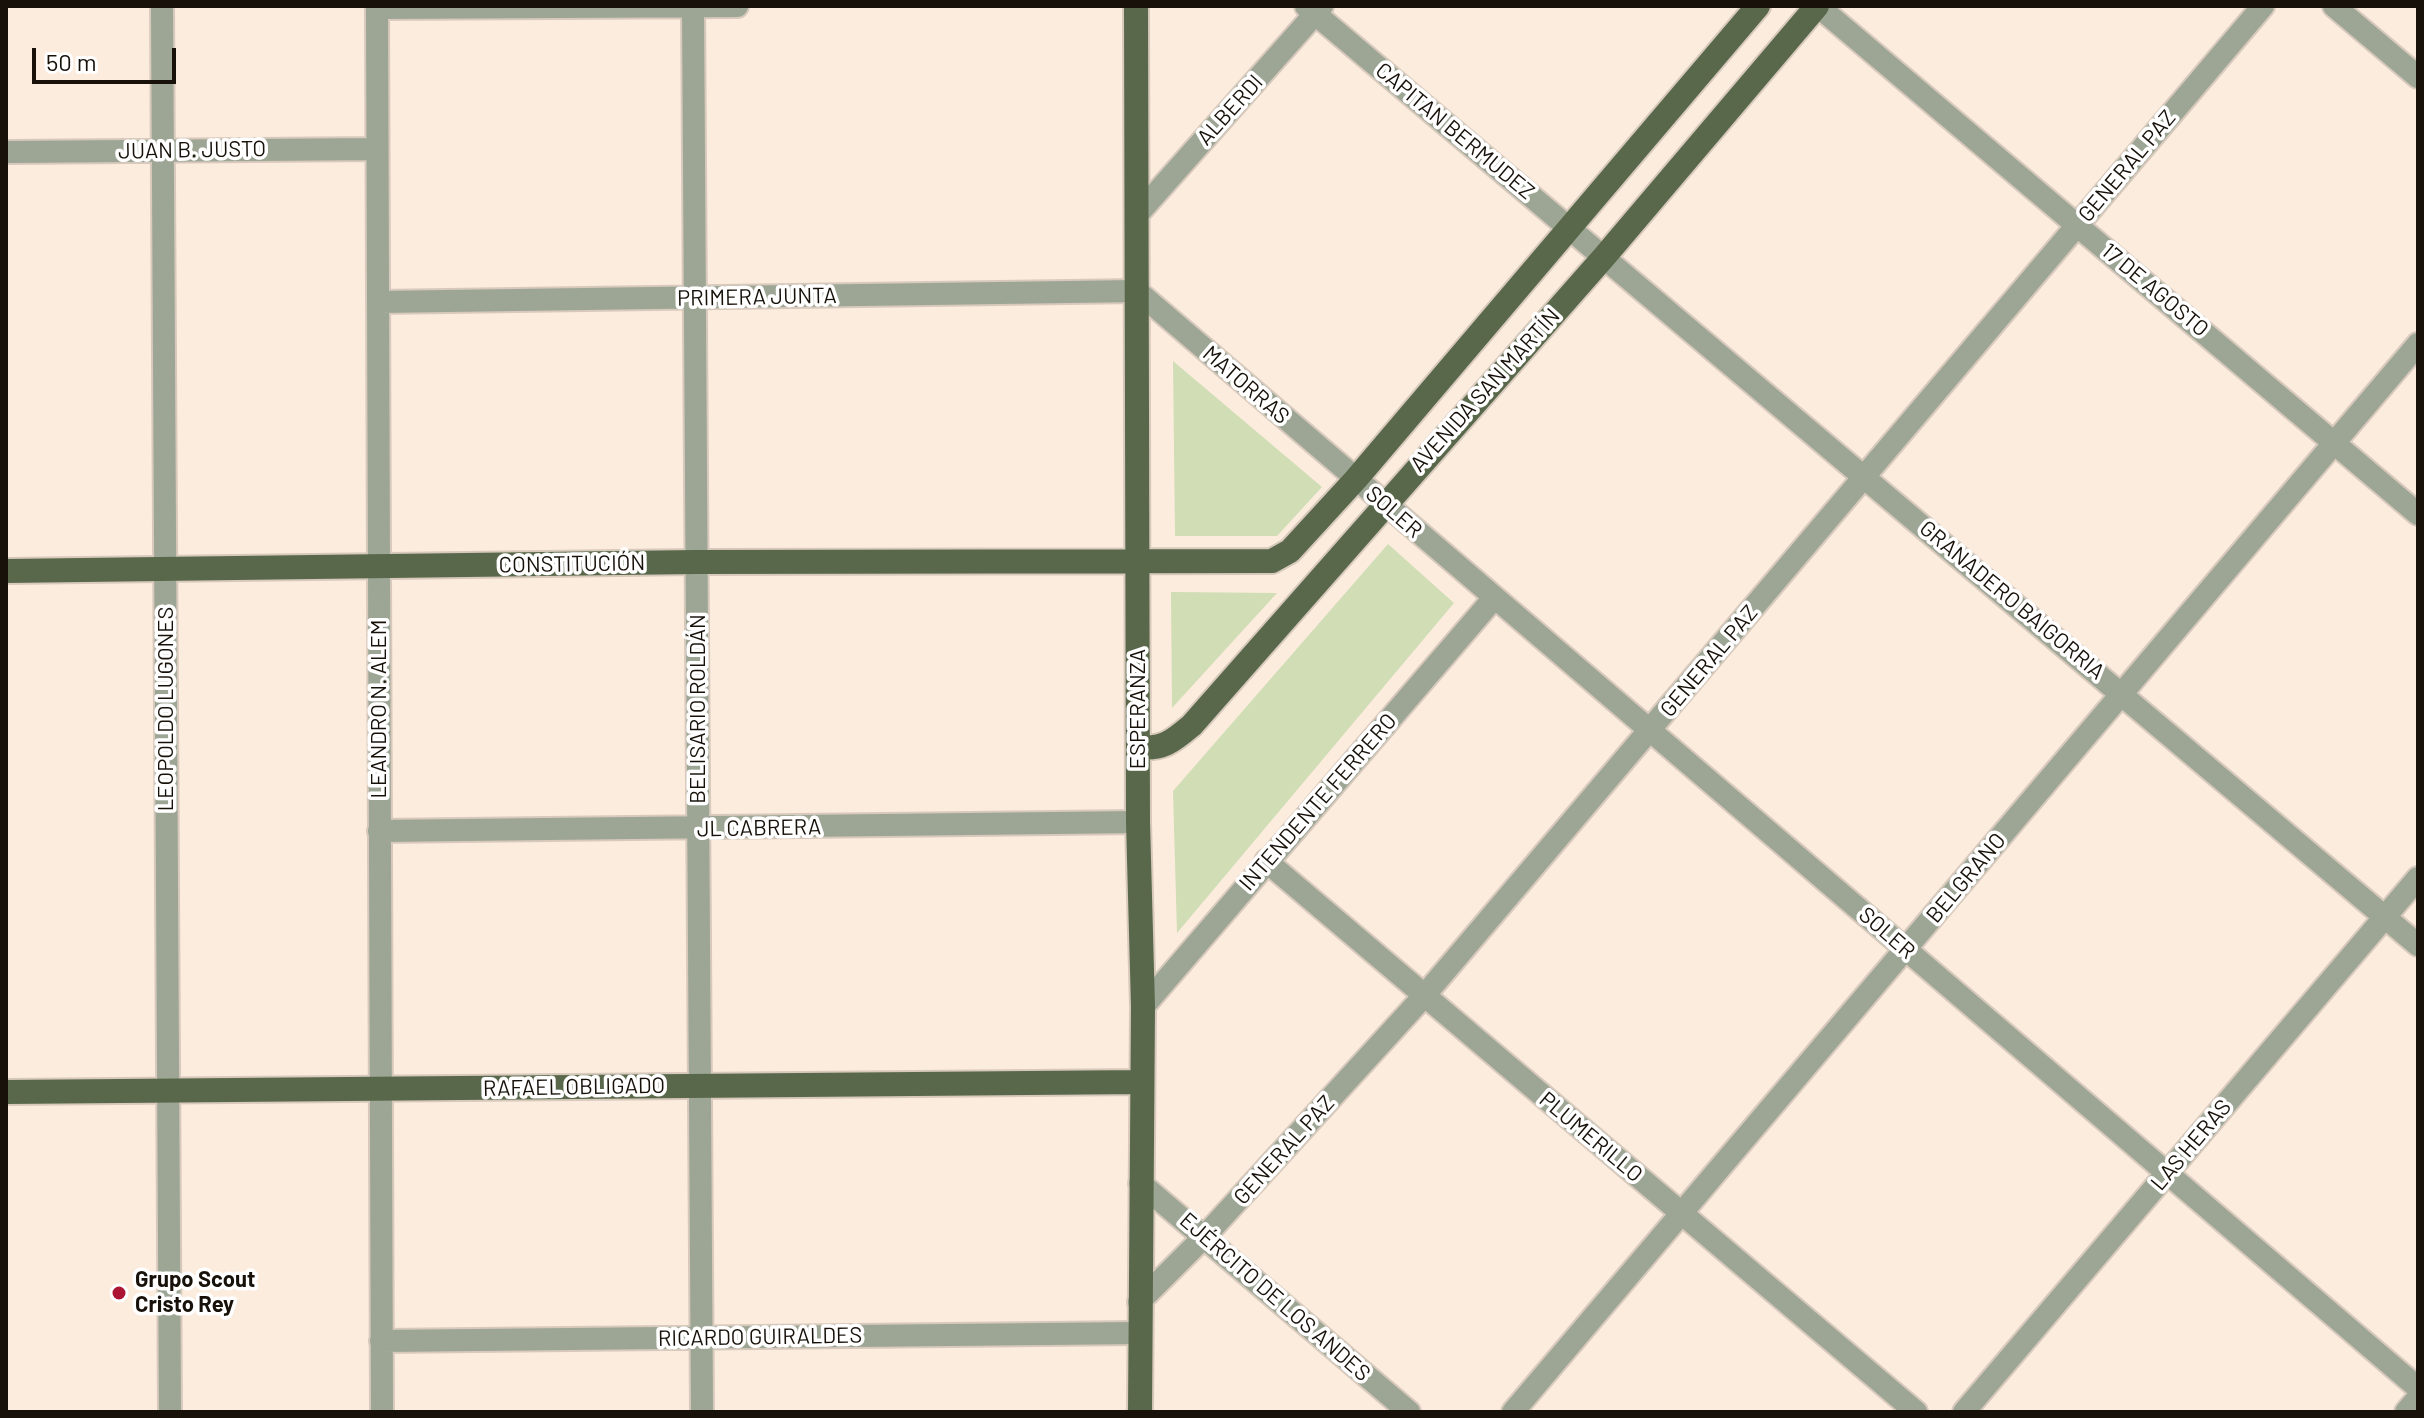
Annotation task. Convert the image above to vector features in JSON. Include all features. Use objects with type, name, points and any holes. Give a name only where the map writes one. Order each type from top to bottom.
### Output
[{"type":"main road","name":"ESPERANZA","points":[[1136,6],[1138,822],[1143,1007],[1140,1412]]},
{"type":"main road","name":"AVENIDA SAN MARTÍN","points":[[1137,561],[1272,561],[1290,551],[1356,479],[1758,6]]},
{"type":"main road","name":"AVENIDA SAN MARTÍN","points":[[1138,747],[1155,749],[1169,744],[1192,725],[1384,503],[1604,257],[1817,6]]},
{"type":"main road","name":"CONSTITUCIÓN","points":[[6,571],[696,562],[1137,561]]},
{"type":"main road","name":"RAFAEL OBLIGADO","points":[[6,1092],[1142,1082]]},
{"type":"street","name":"LEOPOLDO LUGONES","points":[[162,6],[170,1412]]},
{"type":"street","name":"BELISARIO ROLDÁN","points":[[693,6],[702,1412]]},
{"type":"street","points":[[377,7],[737,6]]},
{"type":"street","name":"17 DE AGOSTO","points":[[1817,6],[2418,514]]},
{"type":"street","name":"GENERAL PAZ","points":[[1139,1302],[1205,1236],[1424,996],[2263,6]]},
{"type":"street","points":[[2334,6],[2418,77]]},
{"type":"street","name":"LEANDRO N. ALEM","points":[[377,7],[382,1412]]},
{"type":"street","name":"ALBERDI","points":[[1137,215],[1315,9]]},
{"type":"street","name":"CAPITAN BERMUDEZ","points":[[1315,9],[1604,257]]},
{"type":"street","name":"JUAN B. JUSTO","points":[[6,152],[377,149]]},
{"type":"street","name":"GRANADERO BAIGORRIA","points":[[1604,257],[2418,945]]},
{"type":"street","name":"PRIMERA JUNTA","points":[[378,302],[1137,291]]},
{"type":"street","name":"MATORRAS","points":[[1137,291],[1356,479]]},
{"type":"street","name":"BELGRANO","points":[[1513,1412],[2418,344]]},
{"type":"street","name":"SOLER","points":[[1356,479],[2418,1388]]},
{"type":"street","name":"INTENDENTE FERRERO","points":[[1143,1007],[1494,598]]},
{"type":"street","name":"JL CABRERA","points":[[379,831],[1138,822]]},
{"type":"street","name":"PLUMERILLO","points":[[1266,861],[1916,1412]]},
{"type":"street","name":"LAS HERAS","points":[[1964,1412],[2418,878]]},
{"type":"street","name":"EJÉRCITO DE LOS ANDES","points":[[1140,1183],[1409,1412]]},
{"type":"street","name":"RICARDO GUIRALDES","points":[[381,1341],[1139,1333]]},
{"type":"street","points":[[2406,1412],[2418,1398]]},
{"type":"green space","points":[[1173,361],[1322,487],[1277,536],[1175,536]]},
{"type":"green space","points":[[1388,544],[1454,603],[1177,933],[1173,791]]},
{"type":"green space","points":[[1171,592],[1277,593],[1172,708]]},
{"type":"place","name":"Grupo Scout Cristo Rey","points":[[119,1293]]}]
